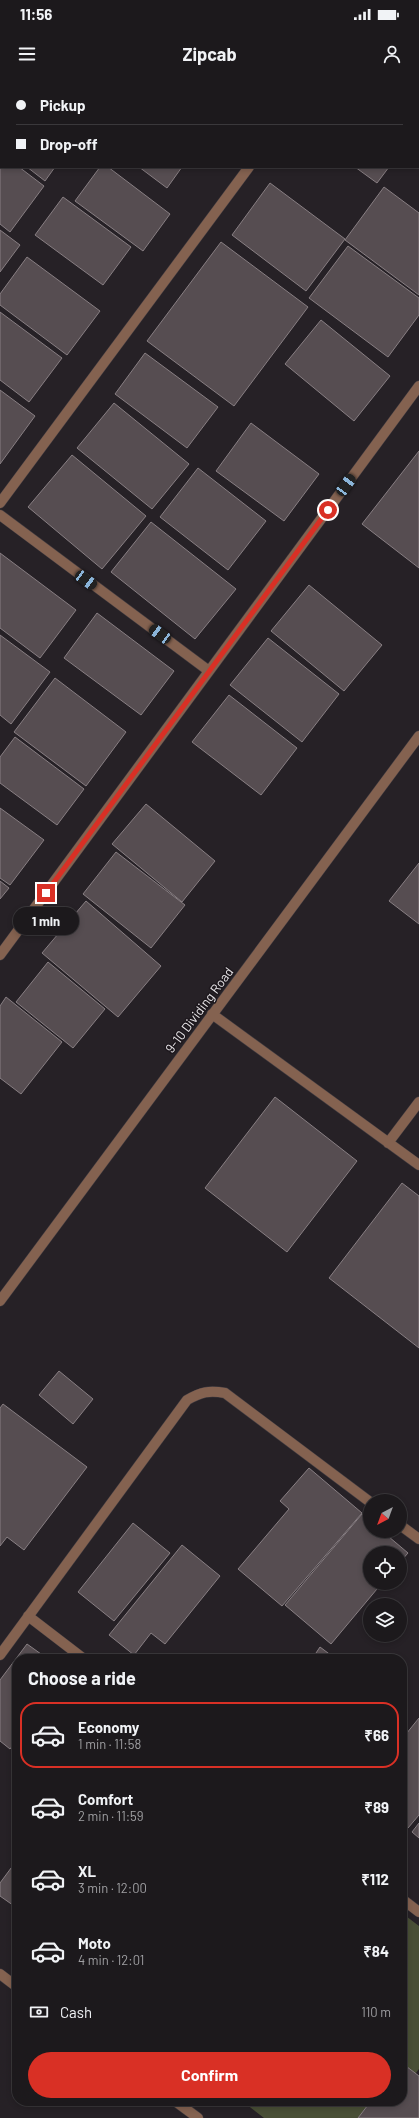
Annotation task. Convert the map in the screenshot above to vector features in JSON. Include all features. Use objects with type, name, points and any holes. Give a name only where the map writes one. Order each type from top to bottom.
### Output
[{"type":"street","points":[[0,503],[248,168]]},
{"type":"street","points":[[0,955],[419,386]]},
{"type":"street","points":[[0,515],[209,671]]},
{"type":"street","name":"9-10 Dividing Road","points":[[0,1300],[419,736]]},
{"type":"street","points":[[212,1014],[419,1166]]},
{"type":"street","points":[[388,1143],[419,1102]]},
{"type":"street","points":[[0,1655],[187,1400],[200,1392],[212,1390],[225,1393],[363,1497]]},
{"type":"street","points":[[407,1530],[419,1539]]},
{"type":"street","points":[[28,1616],[77,1654]]},
{"type":"street","points":[[407,1903],[419,1912]]},
{"type":"street","points":[[0,1974],[12,1983]]},
{"type":"street","points":[[182,2106],[198,2118]]},
{"type":"green space","points":[[407,1917],[419,1926],[419,2069],[407,2085]]},
{"type":"green space","points":[[248,2106],[390,2106],[381,2118],[264,2118]]},
{"type":"building","points":[[0,168],[20,168],[44,186],[10,232],[0,224]]},
{"type":"building","points":[[28,168],[54,168],[45,181]]},
{"type":"building","points":[[99,168],[109,168],[170,214],[143,251],[75,201]]},
{"type":"building","points":[[140,168],[181,168],[167,188]]},
{"type":"building","points":[[356,168],[388,168],[377,183]]},
{"type":"building","points":[[270,183],[345,239],[306,291],[232,235]]},
{"type":"building","points":[[384,187],[419,213],[419,295],[345,240]]},
{"type":"building","points":[[63,197],[131,247],[103,285],[35,235]]},
{"type":"building","points":[[0,230],[20,245],[0,272]]},
{"type":"building","points":[[221,242],[308,307],[234,406],[147,341]]},
{"type":"building","points":[[348,246],[419,298],[419,315],[388,357],[309,298]]},
{"type":"building","points":[[27,257],[100,311],[67,355],[0,305],[0,294]]},
{"type":"building","points":[[0,312],[62,358],[29,402],[0,380]]},
{"type":"building","points":[[321,320],[390,376],[354,421],[285,364]]},
{"type":"building","points":[[145,353],[218,407],[187,448],[115,394]]},
{"type":"building","points":[[0,390],[35,416],[0,464]]},
{"type":"building","points":[[114,403],[189,464],[152,509],[77,448]]},
{"type":"building","points":[[251,423],[319,474],[284,521],[216,471]]},
{"type":"building","points":[[419,451],[419,568],[362,524]]},
{"type":"building","points":[[72,455],[146,516],[102,569],[28,507]]},
{"type":"building","points":[[198,468],[266,521],[228,570],[160,517]]},
{"type":"building","points":[[151,522],[236,589],[195,639],[111,572]]},
{"type":"building","points":[[0,553],[76,610],[40,658],[0,628]]},
{"type":"building","points":[[309,585],[382,645],[344,691],[271,631]]},
{"type":"building","points":[[97,613],[174,671],[141,715],[64,658]]},
{"type":"building","points":[[0,635],[50,672],[11,724],[0,715]]},
{"type":"building","points":[[268,638],[339,694],[302,742],[230,685]]},
{"type":"building","points":[[55,678],[126,732],[86,786],[14,732]]},
{"type":"building","points":[[229,695],[297,748],[261,795],[192,742]]},
{"type":"building","points":[[15,737],[84,789],[57,825],[0,783],[0,757]]},
{"type":"building","points":[[146,804],[215,861],[182,902],[112,844]]},
{"type":"building","points":[[0,808],[44,840],[10,885],[0,878]]},
{"type":"building","points":[[116,852],[185,905],[151,948],[83,894]]},
{"type":"building","points":[[419,863],[419,924],[389,901]]},
{"type":"building","points":[[0,881],[9,888],[0,899]]},
{"type":"building","points":[[86,901],[161,966],[118,1017],[42,953]]},
{"type":"building","points":[[48,962],[105,1009],[73,1048],[16,1002]]},
{"type":"building","points":[[6,997],[62,1042],[21,1094],[0,1078],[0,1006]]},
{"type":"building","points":[[275,1097],[357,1161],[287,1252],[205,1188]]},
{"type":"building","points":[[402,1183],[419,1196],[419,1348],[329,1278]]},
{"type":"building","points":[[59,1371],[93,1399],[73,1424],[39,1395]]},
{"type":"building","points":[[3,1404],[87,1467],[24,1550],[7,1537],[0,1546],[0,1408]]},
{"type":"building","points":[[309,1468],[362,1513],[282,1606],[238,1569],[289,1509],[280,1501]]},
{"type":"building","points":[[362,1514],[363,1538],[390,1538],[400,1546],[363,1546],[363,1590],[376,1590],[369,1598],[363,1598],[363,1606],[331,1644],[285,1605]]},
{"type":"building","points":[[133,1523],[170,1553],[114,1621],[78,1592]]},
{"type":"building","points":[[182,1545],[220,1576],[165,1644],[151,1633],[135,1654],[133,1654],[109,1635]]},
{"type":"building","points":[[27,1644],[41,1654],[20,1654]]},
{"type":"building","points":[[320,1647],[329,1654],[315,1654]]},
{"type":"building","points":[[12,1664],[12,1746],[10,1749],[0,1741],[0,1680]]},
{"type":"building","points":[[419,1718],[419,1815],[408,1828],[407,1827],[407,1733]]},
{"type":"building","points":[[419,1823],[419,1838],[412,1832]]},
{"type":"building","points":[[12,1867],[12,1904],[0,1896],[0,1883]]},
{"type":"building","points":[[407,2067],[419,2076],[419,2118],[358,2118],[367,2106],[407,2106]]},
{"type":"route","points":[[46,893],[328,510]]}]
